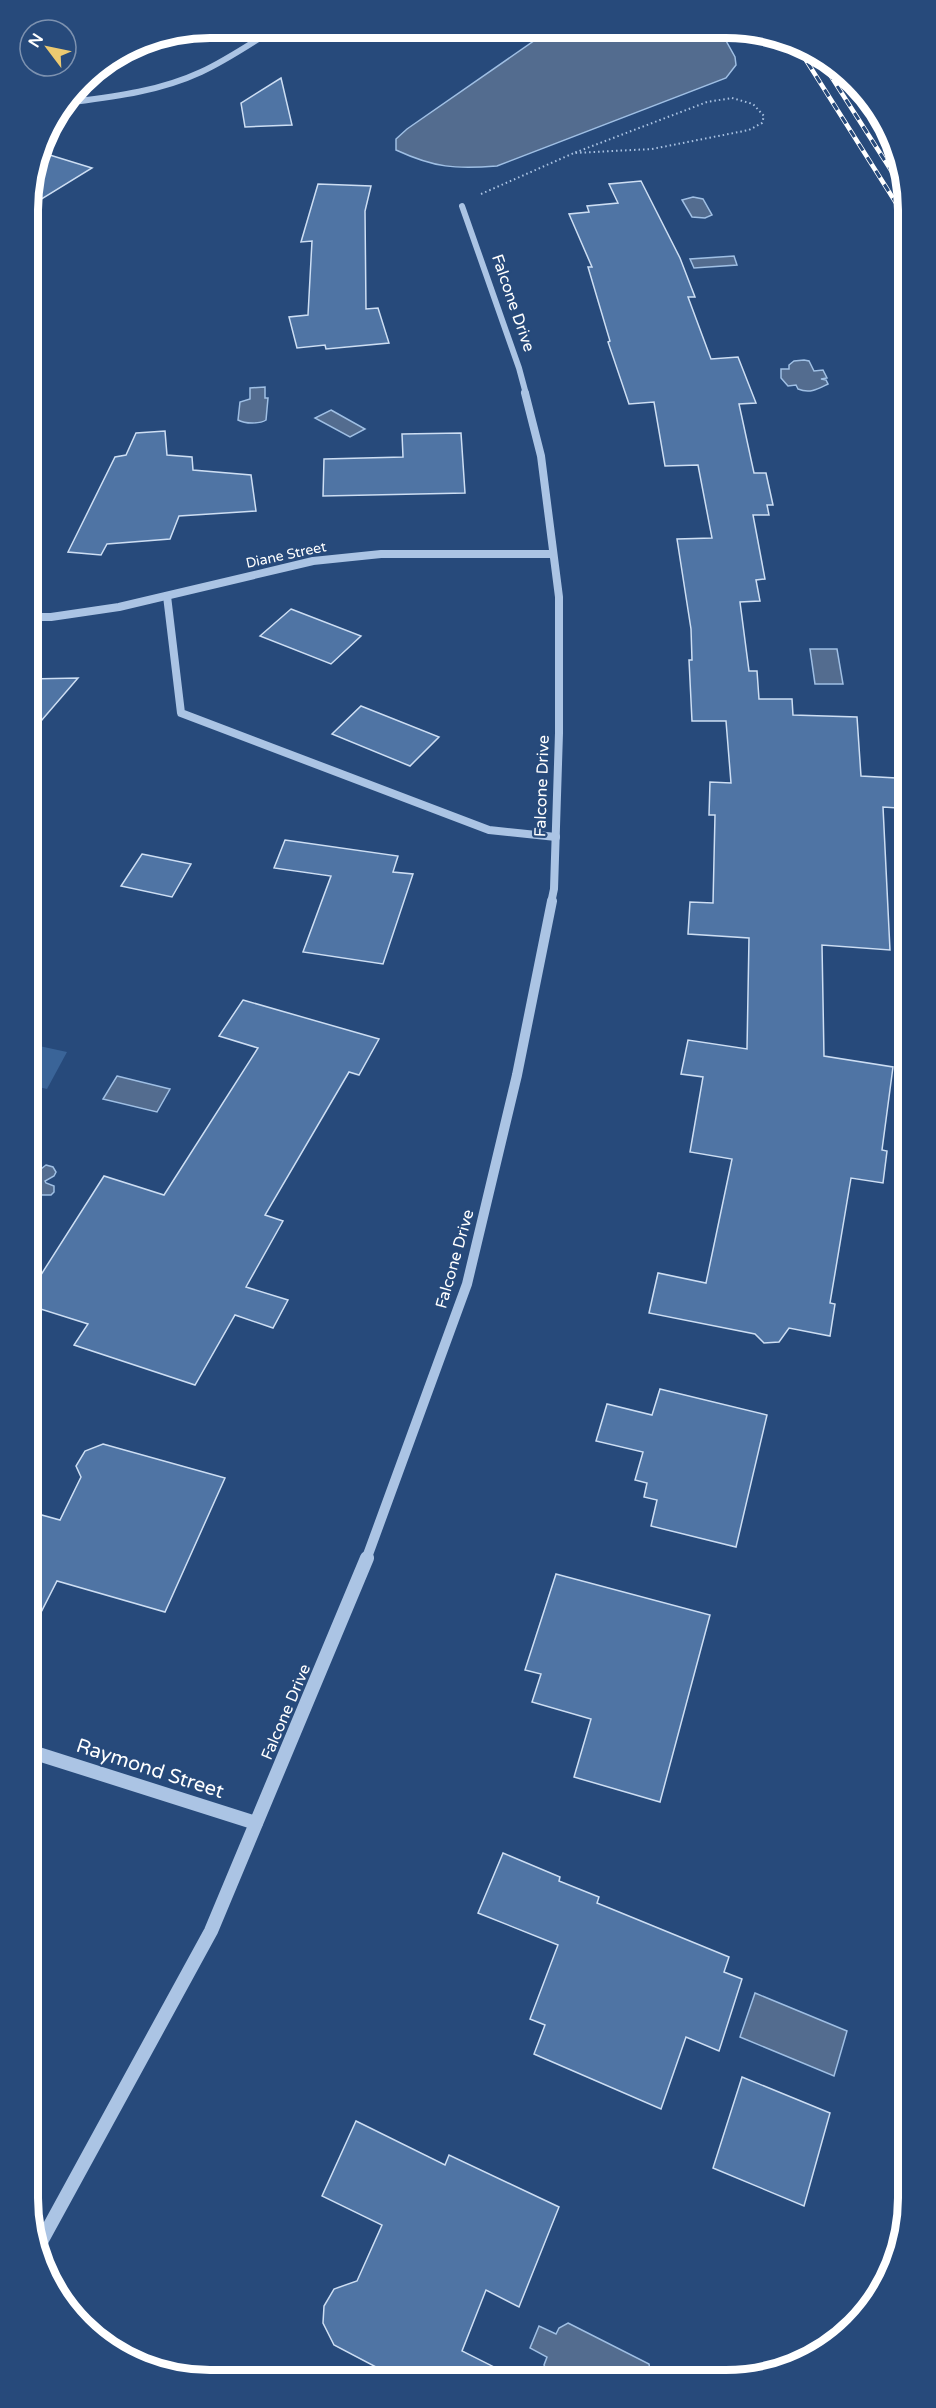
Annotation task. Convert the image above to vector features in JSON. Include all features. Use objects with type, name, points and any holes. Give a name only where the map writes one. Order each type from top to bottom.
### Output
[{"type":"street","points":[[76,101],[118,95],[180,80],[202,71],[258,38]]},
{"type":"street","name":"Falcone Drive","points":[[42,2239],[211,1931],[377,1533],[467,1284],[517,1075],[554,889],[559,733],[559,597],[541,456],[519,369],[462,206]]},
{"type":"street","name":"Diane Street","points":[[38,617],[119,607],[313,561],[381,554],[552,554]]},
{"type":"street","points":[[167,596],[181,713],[489,830],[556,837]]},
{"type":"street","name":"Raymond Street","points":[[38,1754],[256,1823]]},
{"type":"path","points":[[462,206],[489,189],[574,153],[718,100],[750,101],[758,105],[764,116],[762,123],[749,130],[674,145],[652,149],[574,153]]},
{"type":"shaded area","points":[[538,38],[724,38],[735,57],[736,65],[726,78],[497,166],[445,166],[422,161],[396,150],[396,139]]},
{"type":"shaded area","points":[[693,197],[703,199],[712,215],[705,218],[692,217],[682,200]]},
{"type":"shaded area","points":[[734,256],[737,265],[694,268],[690,259]]},
{"type":"shaded area","points":[[794,361],[809,361],[814,371],[823,370],[827,378],[821,379],[826,380],[828,384],[810,391],[798,389],[796,385],[788,386],[781,378],[781,369],[789,369],[789,365]]},
{"type":"shaded area","points":[[265,387],[265,398],[268,398],[266,420],[252,423],[238,420],[240,402],[250,399],[250,388]]},
{"type":"shaded area","points":[[331,410],[365,429],[350,437],[315,418]]},
{"type":"shaded area","points":[[810,649],[837,649],[843,684],[815,684]]},
{"type":"shaded area","points":[[38,1046],[67,1052],[47,1089],[38,1087]]},
{"type":"shaded area","points":[[117,1076],[170,1089],[157,1112],[103,1099]]},
{"type":"shaded area","points":[[46,1165],[53,1167],[56,1172],[54,1176],[45,1181],[54,1186],[54,1192],[51,1195],[38,1195],[40,1180],[38,1171]]},
{"type":"shaded area","points":[[755,1993],[847,2031],[834,2076],[740,2037]]},
{"type":"shaded area","points":[[568,2323],[649,2364],[650,2370],[546,2370],[544,2365],[547,2357],[530,2348],[539,2326],[556,2334],[559,2328]]},
{"type":"building","points":[[281,78],[292,125],[245,127],[241,103]]},
{"type":"building","points":[[47,154],[92,168],[38,201],[43,165]]},
{"type":"building","points":[[641,181],[680,258],[695,297],[688,297],[711,359],[738,357],[756,403],[739,404],[754,473],[766,473],[773,505],[767,505],[769,515],[753,515],[765,579],[756,580],[760,601],[740,602],[749,671],[757,671],[759,699],[792,699],[793,715],[857,717],[861,776],[896,778],[898,808],[883,807],[890,950],[822,945],[824,1056],[893,1067],[882,1150],[887,1151],[883,1183],[851,1178],[830,1303],[835,1304],[830,1336],[789,1328],[779,1342],[764,1343],[755,1334],[649,1313],[658,1273],[706,1283],[732,1159],[690,1152],[703,1077],[681,1074],[688,1040],[747,1049],[749,938],[688,934],[690,902],[713,903],[715,815],[709,815],[710,782],[731,783],[726,721],[692,721],[689,660],[692,660],[691,629],[677,539],[712,538],[698,465],[665,466],[654,402],[629,404],[608,342],[610,341],[588,267],[592,267],[569,214],[589,212],[587,206],[618,203],[609,184]]},
{"type":"building","points":[[318,184],[371,186],[365,211],[366,309],[378,308],[389,343],[326,349],[325,345],[297,348],[289,317],[308,315],[312,241],[301,242]]},
{"type":"building","points":[[165,431],[167,455],[192,457],[193,470],[251,475],[256,511],[179,516],[170,539],[107,544],[101,555],[68,552],[115,457],[126,455],[136,433]]},
{"type":"building","points":[[461,433],[465,493],[323,496],[324,459],[403,457],[402,434]]},
{"type":"building","points":[[291,609],[361,636],[331,664],[260,636]]},
{"type":"building","points":[[78,678],[38,725],[38,679]]},
{"type":"building","points":[[361,706],[439,737],[410,766],[332,734]]},
{"type":"building","points":[[285,840],[398,856],[393,872],[413,874],[383,964],[303,952],[331,876],[274,868]]},
{"type":"building","points":[[142,854],[191,864],[172,897],[121,886]]},
{"type":"building","points":[[243,1000],[379,1039],[359,1075],[349,1072],[265,1215],[283,1221],[246,1287],[288,1300],[273,1328],[235,1315],[195,1385],[74,1345],[88,1324],[38,1308],[38,1279],[104,1176],[164,1195],[258,1048],[219,1036]]},
{"type":"building","points":[[660,1389],[767,1415],[736,1547],[651,1526],[657,1500],[644,1497],[647,1483],[635,1480],[643,1452],[596,1441],[607,1404],[652,1415]]},
{"type":"building","points":[[103,1444],[225,1478],[165,1612],[57,1581],[38,1618],[38,1514],[60,1520],[81,1477],[76,1466],[85,1451]]},
{"type":"building","points":[[556,1574],[710,1615],[660,1802],[574,1777],[591,1719],[532,1702],[541,1674],[525,1670]]},
{"type":"building","points":[[503,1853],[560,1877],[559,1881],[599,1897],[597,1903],[729,1957],[724,1972],[742,1979],[719,2051],[686,2037],[661,2109],[534,2054],[545,2025],[530,2019],[558,1945],[478,1913]]},
{"type":"building","points":[[742,2077],[830,2113],[804,2206],[713,2168]]},
{"type":"building","points":[[356,2121],[445,2165],[449,2155],[559,2207],[519,2307],[486,2290],[462,2351],[500,2370],[382,2370],[334,2345],[323,2323],[324,2306],[334,2289],[357,2281],[382,2225],[322,2196]]},
{"type":"railway","points":[[803,56],[898,206]]},
{"type":"railway","points":[[828,71],[895,177]]}]
